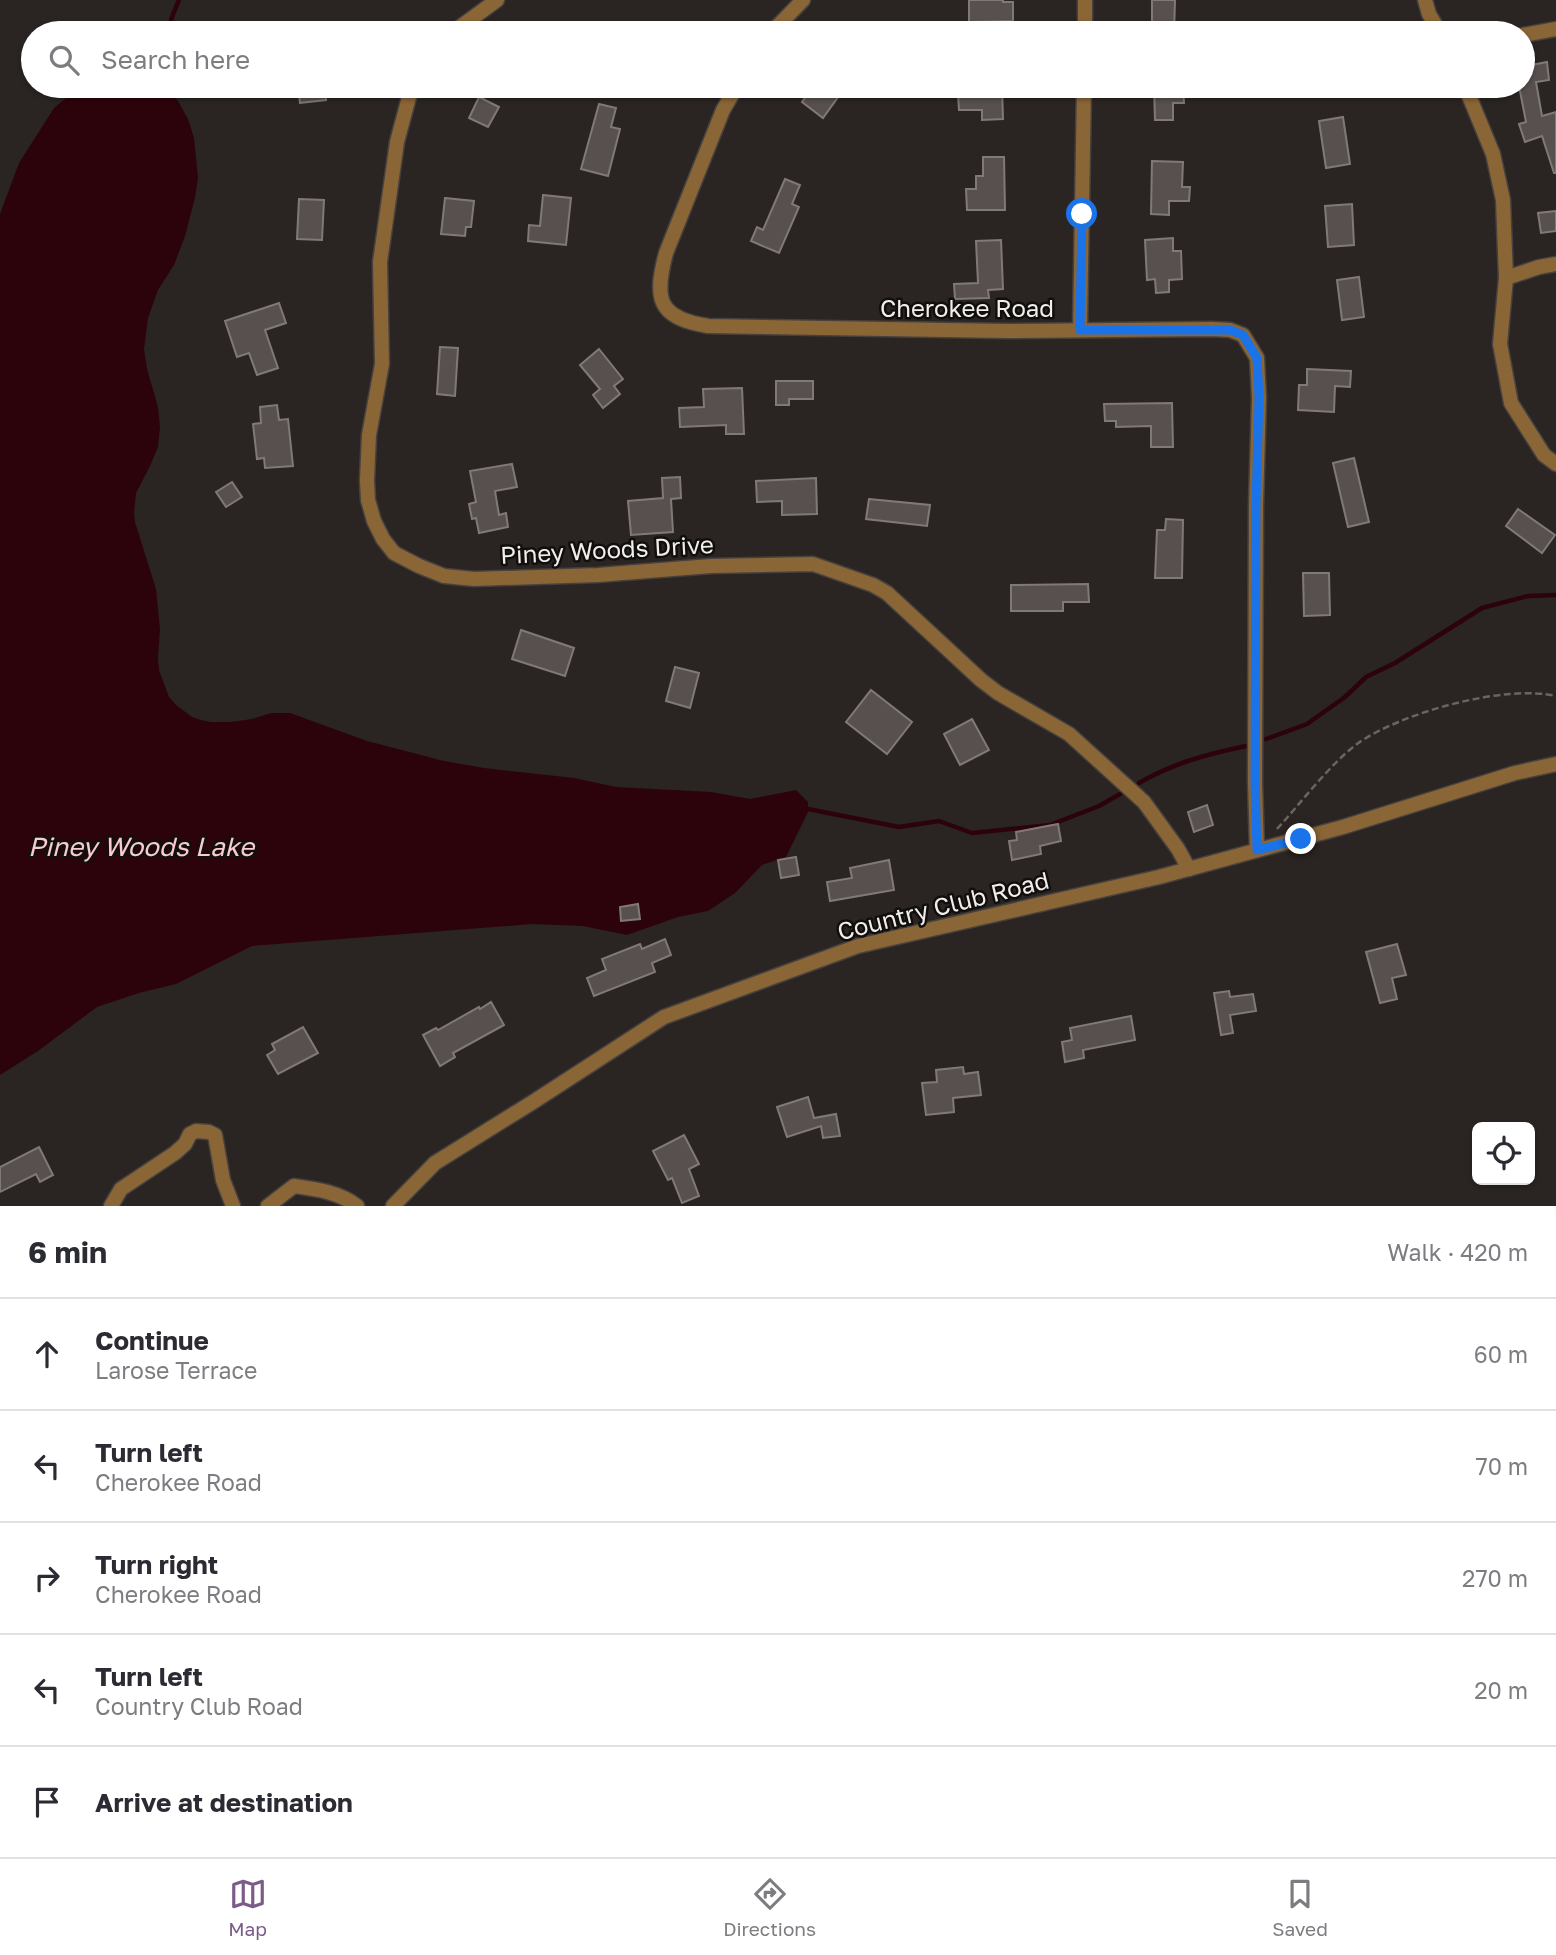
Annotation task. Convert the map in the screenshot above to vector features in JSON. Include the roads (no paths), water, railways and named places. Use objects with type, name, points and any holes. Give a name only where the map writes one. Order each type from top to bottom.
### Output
[{"type":"street","points":[[468,21],[497,0]]},
{"type":"street","points":[[783,21],[803,0]]},
{"type":"street","points":[[1084,21],[1085,0]]},
{"type":"street","points":[[1425,0],[1433,21]]},
{"type":"street","points":[[1535,32],[1556,29]]},
{"type":"street","name":"Piney Woods Drive","points":[[409,98],[397,142],[380,262],[382,364],[369,435],[367,470],[368,500],[374,521],[394,553],[444,576],[474,579],[598,575],[711,565],[813,564],[873,584],[887,593],[981,680],[998,693],[1069,734],[1144,802],[1189,869]]},
{"type":"street","name":"Cherokee Road","points":[[730,98],[666,253],[660,276],[659,291],[667,309],[693,324],[1230,330],[1243,335],[1257,358],[1259,397],[1256,505],[1257,850]]},
{"type":"street","points":[[1080,330],[1084,98]]},
{"type":"street","points":[[1470,98],[1493,154],[1503,200],[1506,278],[1500,344],[1511,403],[1544,455],[1556,464]]},
{"type":"street","points":[[1506,278],[1556,264]]},
{"type":"street","name":"Country Club Road","points":[[393,1206],[435,1163],[664,1017],[858,946],[1189,869],[1333,830],[1516,773],[1556,764]]},
{"type":"street","points":[[111,1206],[121,1189],[175,1153],[185,1144],[190,1134],[196,1131],[215,1135],[223,1180],[233,1206]]},
{"type":"street","points":[[268,1206],[295,1186],[334,1194],[357,1206]]},
{"type":"water","name":"Piney Woods Lake","points":[[175,98],[188,119],[194,138],[198,178],[195,198],[174,265],[158,290],[148,318],[144,349],[160,427],[158,447],[136,493],[134,513],[156,589],[160,629],[159,670],[169,697],[176,705],[192,717],[211,722],[231,722],[271,713],[290,713],[367,741],[444,761],[574,778],[616,787],[711,792],[750,799],[796,790],[808,802],[808,812],[786,857],[762,865],[735,893],[708,911],[678,917],[627,935],[583,926],[532,924],[252,946],[176,984],[97,1007],[38,1051],[0,1075],[0,214],[19,163],[54,108],[65,99]]},
{"type":"waterway","points":[[171,21],[179,0]]},
{"type":"waterway","points":[[1266,739],[1307,724],[1345,697],[1366,677],[1395,663],[1482,608],[1528,596],[1556,595]]},
{"type":"waterway","points":[[1139,783],[1191,760],[1246,746]]},
{"type":"waterway","points":[[808,809],[899,827],[939,821],[972,833],[1050,825],[1099,806],[1120,794]]}]
